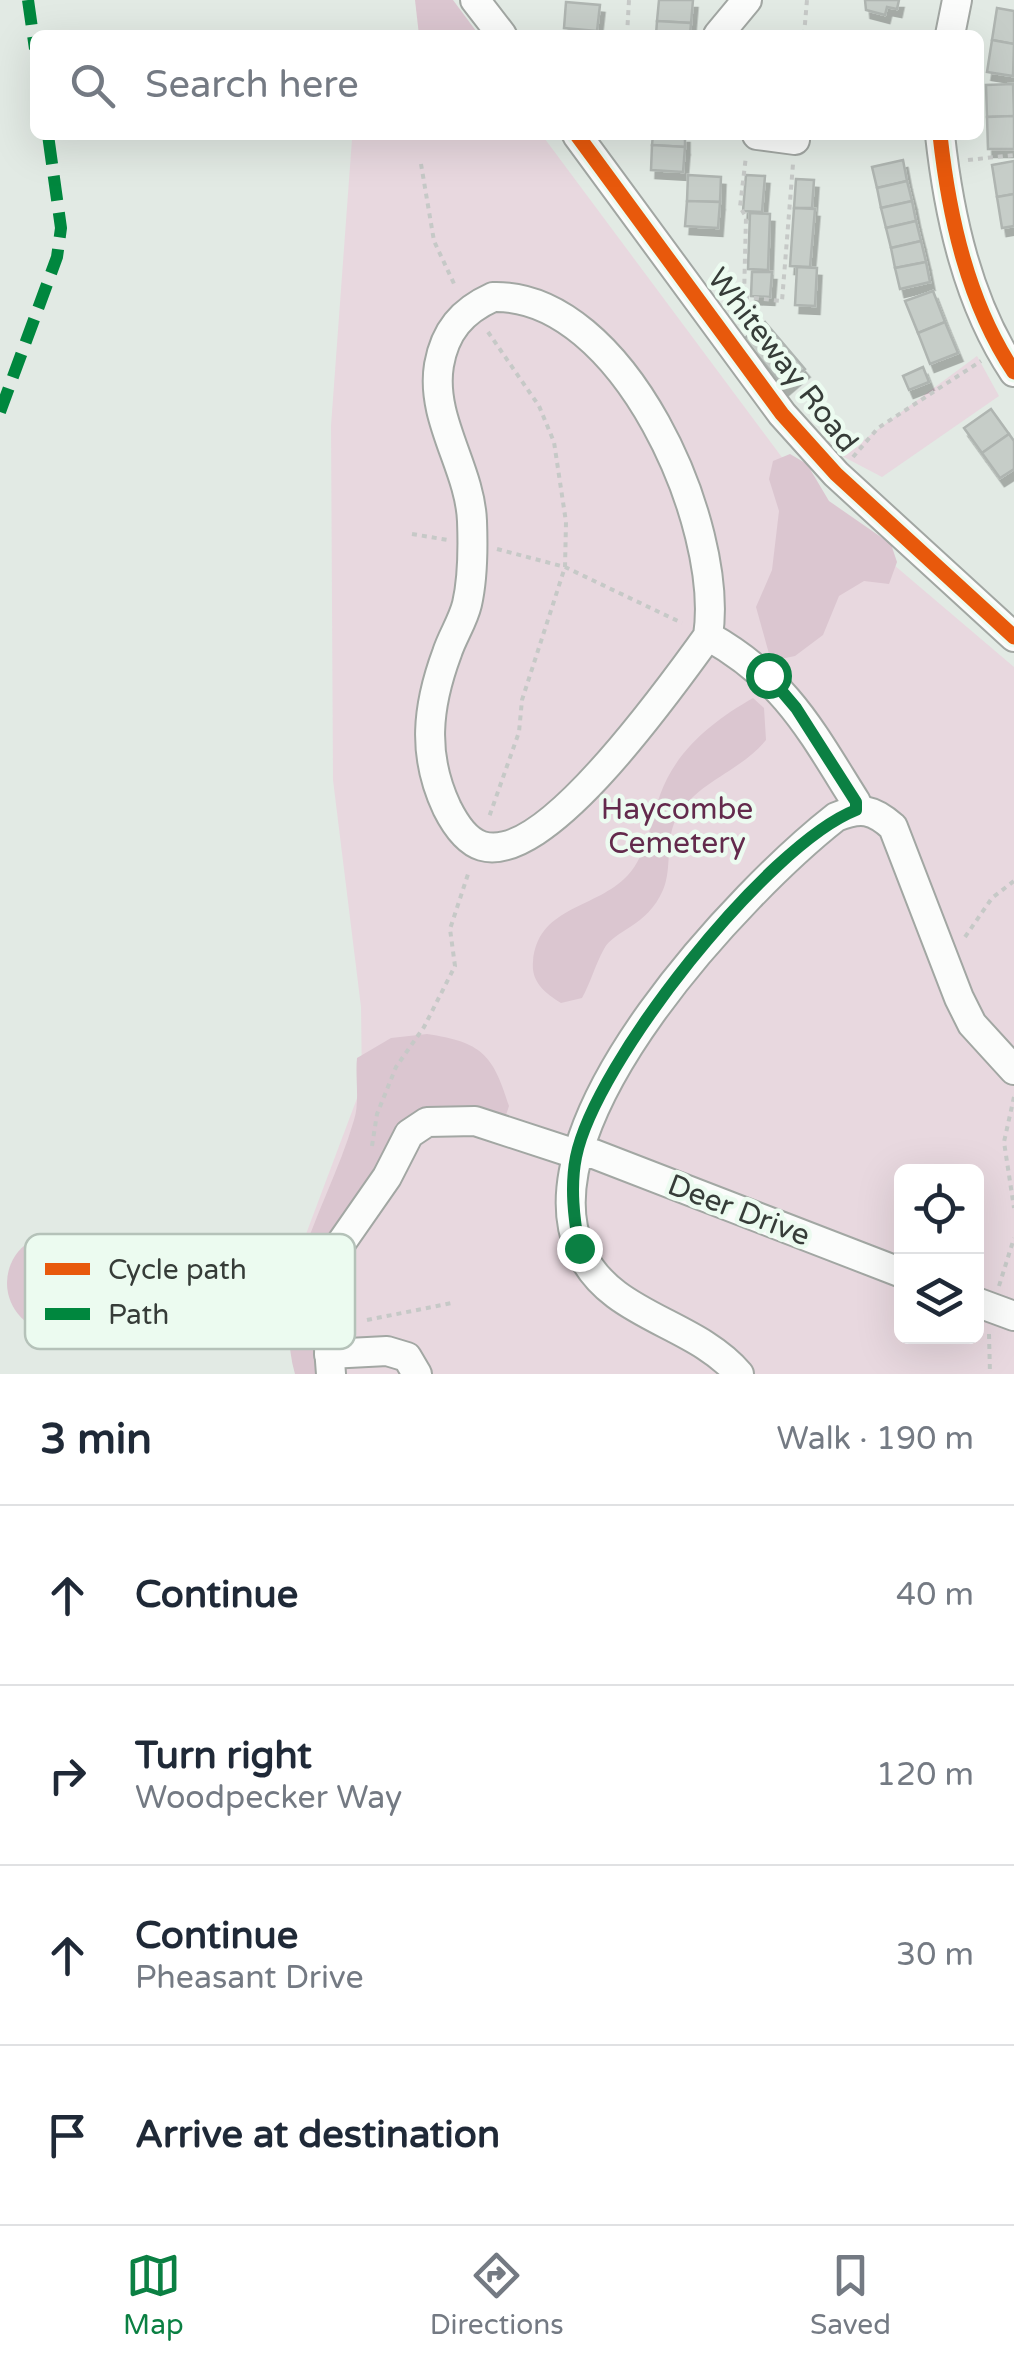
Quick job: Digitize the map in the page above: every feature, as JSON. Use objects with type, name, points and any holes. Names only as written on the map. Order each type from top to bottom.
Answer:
[{"type":"street","points":[[475,0],[498,30]]},
{"type":"street","points":[[722,30],[747,0]]},
{"type":"street","points":[[951,30],[957,0]]},
{"type":"street","name":"Whiteway Road","points":[[581,140],[782,414],[836,474],[1014,637]]},
{"type":"street","points":[[752,143],[795,140]]},
{"type":"street","points":[[942,149],[953,220],[975,295],[1006,361]]},
{"type":"street","points":[[520,296],[551,310],[588,338],[633,386],[677,469],[698,520],[710,572],[708,636],[566,812],[502,848],[479,845],[456,826],[428,755],[434,696],[467,605],[472,544],[472,516],[446,431],[438,366],[457,320],[469,308],[492,297],[520,296]]},
{"type":"street","points":[[708,636],[768,675],[796,708],[856,802],[856,810]]},
{"type":"street","points":[[739,1374],[723,1356],[691,1333],[623,1302],[596,1275],[579,1248],[574,1218],[576,1154],[601,1096],[634,1039],[721,923],[836,817],[856,810],[876,811],[893,827],[946,970],[972,1024],[1014,1070]]},
{"type":"street","name":"Deer Drive","points":[[346,1234],[387,1177],[409,1134],[428,1122],[475,1120],[576,1154],[594,1154],[894,1270]]},
{"type":"street","points":[[984,1305],[1014,1316]]},
{"type":"street","points":[[330,1364],[387,1351],[407,1357],[417,1374]]},
{"type":"path","points":[[627,30],[630,0]]},
{"type":"path","points":[[804,30],[807,0]]},
{"type":"path","points":[[744,297],[782,301],[795,140]]},
{"type":"path","points":[[723,332],[740,313],[744,297],[746,217],[740,207],[752,143]]},
{"type":"path","points":[[942,149],[1014,155]]},
{"type":"path","points":[[374,1157],[376,1114],[396,1066],[424,1027],[455,966],[450,929],[519,732],[522,700],[565,566],[563,478],[554,442],[540,406],[445,271],[434,241],[421,164]]},
{"type":"path","points":[[836,474],[878,428],[1006,361]]},
{"type":"path","points":[[412,534],[565,566],[708,636]]},
{"type":"path","points":[[946,970],[982,912],[1014,881]]},
{"type":"path","points":[[1014,1096],[1004,1142],[1014,1208]]},
{"type":"path","points":[[367,1320],[452,1304]]},
{"type":"green space","name":"Haycombe Cemetery","points":[[352,140],[546,140],[807,491],[1014,667],[1014,1374],[299,1374],[298,1349],[355,1349],[355,1234],[306,1234],[362,1085],[361,1007],[333,780],[331,426]]},
{"type":"green space","points":[[977,356],[999,396],[882,477],[842,456]]},
{"type":"shaded area","points":[[415,0],[453,0],[475,30],[418,30]]},
{"type":"shaded area","points":[[790,454],[807,464],[829,501],[891,544],[897,562],[889,584],[864,581],[839,596],[823,635],[795,656],[771,661],[756,607],[772,570],[779,511],[769,479],[773,461]]},
{"type":"shaded area","points":[[753,698],[764,708],[766,740],[687,803],[674,824],[666,881],[656,902],[640,920],[609,943],[582,998],[561,1003],[545,991],[534,975],[537,944],[544,930],[568,911],[624,879],[643,851],[660,795],[676,764],[697,738]]},
{"type":"shaded area","points":[[427,1034],[445,1037],[482,1054],[503,1088],[509,1106],[505,1118],[421,1118],[334,1234],[310,1234],[354,1120],[357,1058],[391,1038]]},
{"type":"shaded area","points":[[25,1246],[25,1320],[11,1302],[7,1283],[11,1264]]},
{"type":"shaded area","points":[[290,1349],[314,1349],[316,1374],[295,1374]]},
{"type":"building","points":[[659,0],[693,0],[691,23],[657,21]]},
{"type":"building","points":[[865,0],[899,0],[897,9],[887,7],[885,15],[866,10]]},
{"type":"building","points":[[566,2],[600,5],[597,30],[564,28]]},
{"type":"building","points":[[997,8],[1014,11],[1014,44],[992,40]]},
{"type":"building","points":[[657,21],[691,23],[690,30],[656,30]]},
{"type":"building","points":[[992,40],[1014,44],[1013,76],[987,72]]},
{"type":"building","points":[[1013,84],[1014,116],[987,117],[986,85]]},
{"type":"building","points":[[1014,116],[1014,149],[988,149],[987,117]]},
{"type":"building","points":[[652,140],[685,140],[685,147],[652,145]]},
{"type":"building","points":[[652,145],[685,147],[683,172],[651,170]]},
{"type":"building","points":[[903,160],[907,181],[877,188],[872,167]]},
{"type":"building","points":[[1014,161],[1014,194],[997,197],[992,165]]},
{"type":"building","points":[[688,175],[721,177],[720,202],[687,201]]},
{"type":"building","points":[[746,175],[765,176],[762,212],[743,211]]},
{"type":"building","points":[[796,179],[814,180],[812,208],[794,208]]},
{"type":"building","points":[[907,181],[912,201],[881,208],[877,188]]},
{"type":"building","points":[[1014,194],[1014,226],[1002,228],[997,197]]},
{"type":"building","points":[[687,201],[720,202],[718,228],[685,226]]},
{"type":"building","points":[[912,201],[916,221],[886,228],[881,208]]},
{"type":"building","points":[[794,208],[815,209],[810,267],[790,266]]},
{"type":"building","points":[[750,213],[770,214],[768,270],[748,269]]},
{"type":"building","points":[[916,221],[921,241],[891,248],[886,228]]},
{"type":"building","points":[[921,241],[926,262],[895,268],[891,248]]},
{"type":"building","points":[[926,262],[930,282],[900,289],[895,268]]},
{"type":"building","points":[[797,267],[817,268],[815,306],[795,305]]},
{"type":"building","points":[[752,272],[772,272],[770,297],[751,296]]},
{"type":"building","points":[[933,291],[945,322],[918,333],[905,301]]},
{"type":"building","points":[[765,322],[805,369],[784,387],[744,339]]},
{"type":"building","points":[[945,322],[958,353],[930,364],[918,333]]},
{"type":"building","points":[[923,367],[929,382],[909,390],[903,376]]},
{"type":"building","points":[[991,409],[1009,434],[982,453],[964,428]]},
{"type":"building","points":[[1009,434],[1014,441],[1014,469],[1000,478],[982,453]]},
{"type":"marked path","points":[[28,0],[32,30]]},
{"type":"marked path","points":[[0,412],[57,257],[61,228],[49,140]]},
{"type":"cycle path","points":[[581,140],[782,414],[836,474],[1014,637]]},
{"type":"cycle path","points":[[941,140],[963,258],[984,317],[1014,372]]},
{"type":"route","points":[[579,1248],[573,1188],[576,1154],[601,1096],[634,1039],[721,923],[751,892],[836,817],[856,810],[856,802],[796,708],[768,675]]}]
